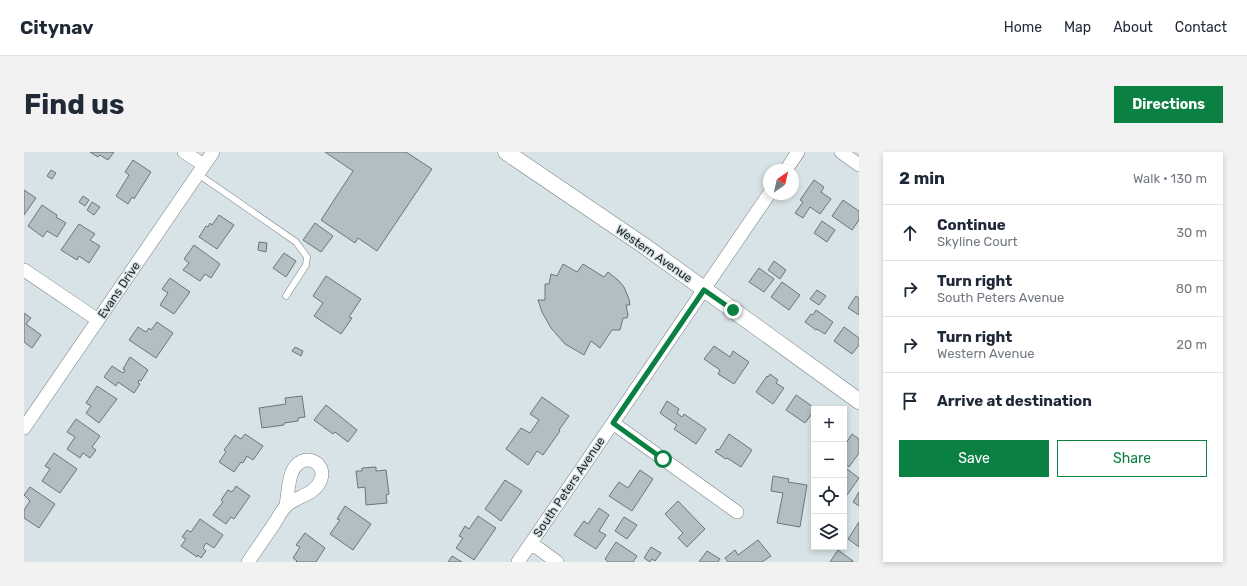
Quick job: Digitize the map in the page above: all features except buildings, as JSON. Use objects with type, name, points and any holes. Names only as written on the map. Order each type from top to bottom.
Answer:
[{"type":"street","points":[[184,152],[201,170]]},
{"type":"street","name":"Evans Drive","points":[[24,428],[213,152]]},
{"type":"street","name":"Western Avenue","points":[[506,152],[643,246],[859,401]]},
{"type":"street","points":[[790,164],[798,152]]},
{"type":"street","points":[[840,152],[859,165]]},
{"type":"street","name":"South Peters Avenue","points":[[518,562],[765,200]]},
{"type":"street","points":[[24,270],[98,320]]},
{"type":"street","points":[[613,423],[737,512]]},
{"type":"street","points":[[248,562],[286,505]]},
{"type":"street","points":[[531,543],[557,562]]},
{"type":"lane","points":[[201,170],[296,242],[308,257],[306,265],[286,296]]},
{"type":"route","points":[[663,459],[613,423],[704,290],[733,310]]}]
